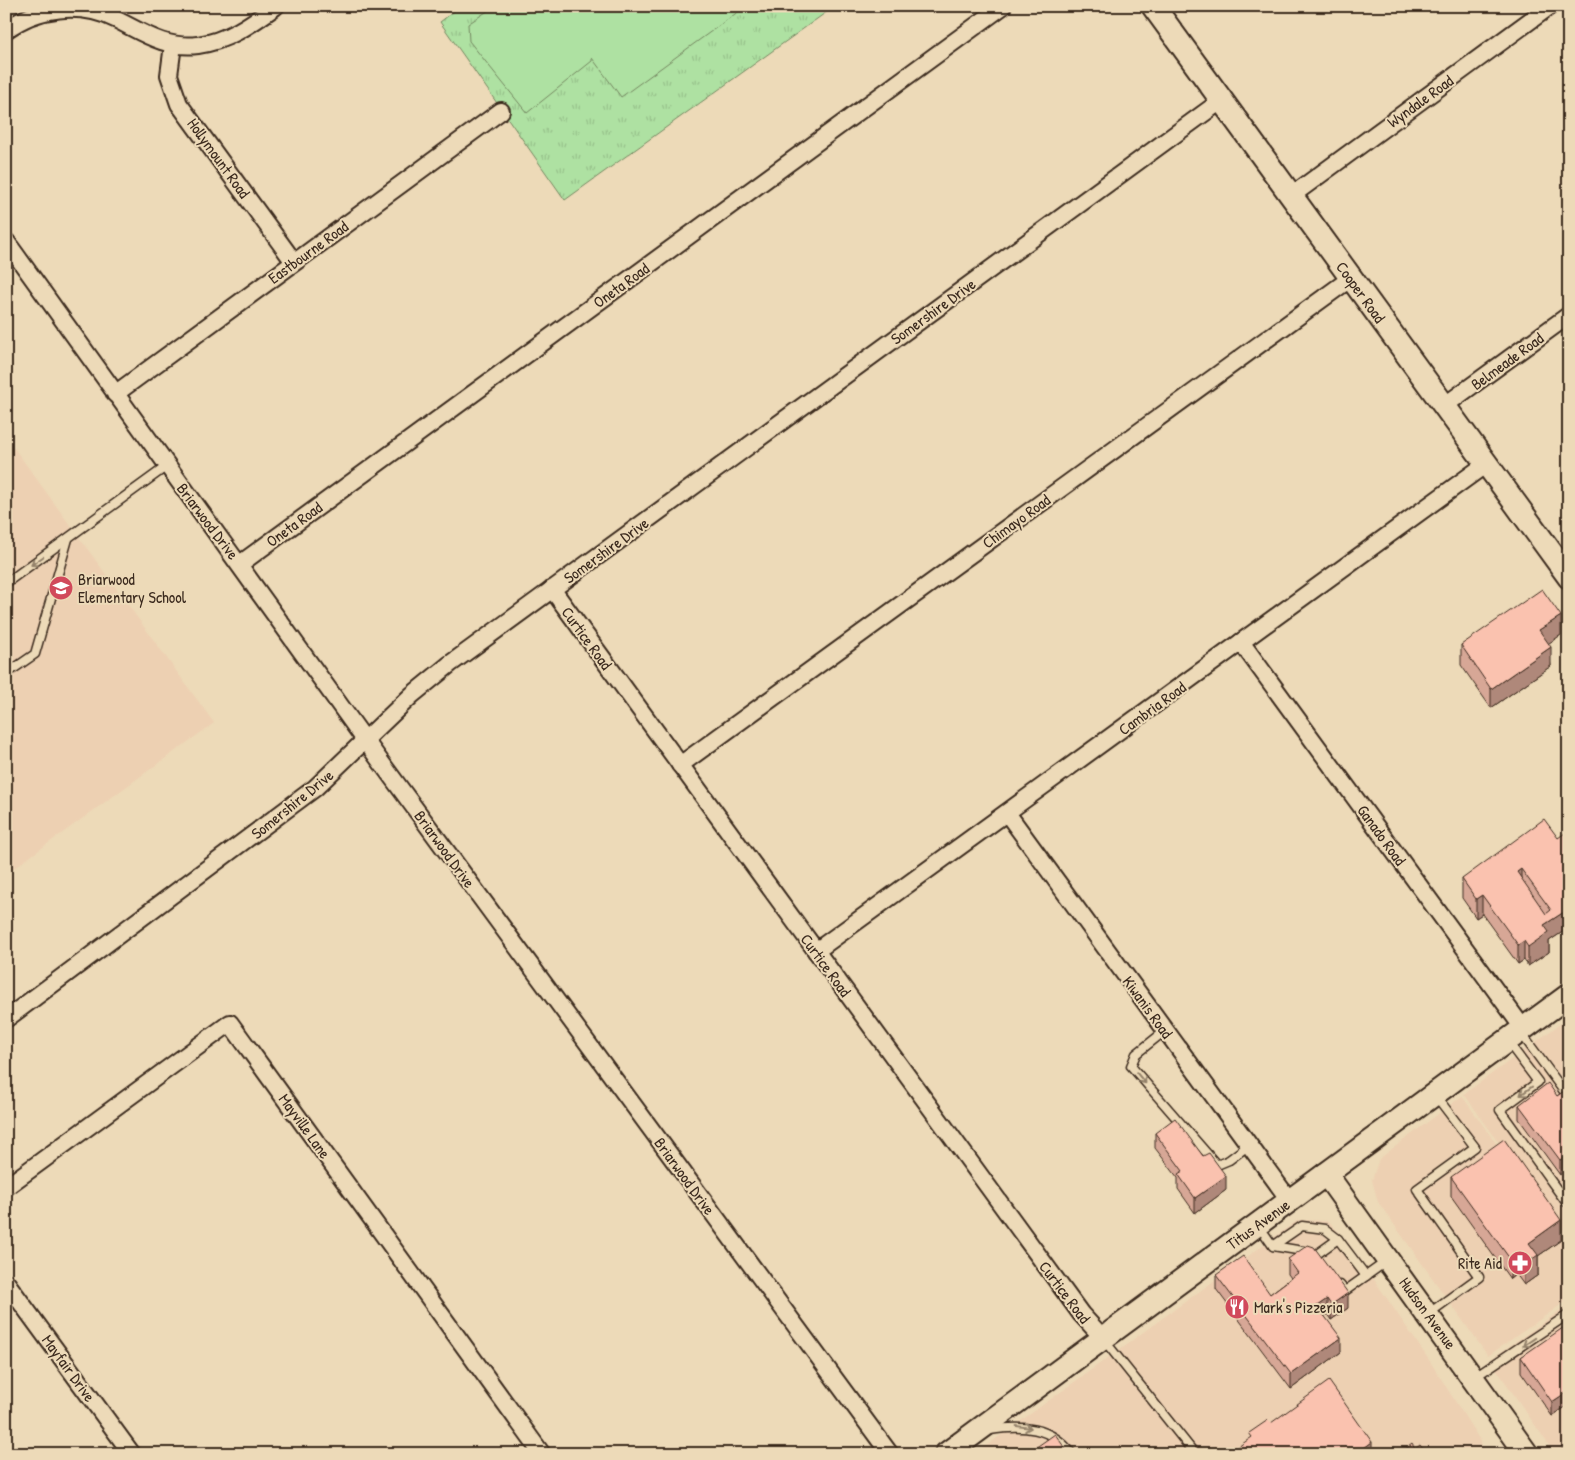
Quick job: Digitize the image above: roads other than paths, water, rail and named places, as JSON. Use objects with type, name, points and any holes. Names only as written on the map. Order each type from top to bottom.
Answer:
[{"type":"main road","name":"Cooper Road","points":[[1153,6],[1569,577]]},
{"type":"main road","name":"Titus Avenue","points":[[946,1454],[1568,996]]},
{"type":"main road","name":"Hudson Avenue","points":[[1326,1174],[1527,1454]]},
{"type":"street","points":[[6,30],[37,13],[72,8],[100,13],[150,38],[173,45],[197,45],[222,40],[249,26],[276,6]]},
{"type":"street","name":"Oneta Road","points":[[240,564],[1003,6]]},
{"type":"street","name":"Wyndale Road","points":[[1291,196],[1550,6]]},
{"type":"street","name":"Hollymount Road","points":[[173,45],[169,75],[179,104],[294,262]]},
{"type":"street","name":"Somershire Drive","points":[[6,1019],[296,803],[321,782],[412,695],[450,664],[1222,100]]},
{"type":"street","name":"Eastbourne Road","points":[[116,394],[501,111]]},
{"type":"street","name":"Briarwood Drive","points":[[6,241],[365,739],[890,1454]]},
{"type":"street","name":"Chimayo Road","points":[[680,765],[1351,278]]},
{"type":"street","name":"Belmeade Road","points":[[1444,406],[1569,315]]},
{"type":"street","name":"Cambria Road","points":[[816,951],[1486,464]]},
{"type":"street","name":"Curtice Road","points":[[552,590],[1081,1314],[1103,1338]]},
{"type":"street","name":"Ganado Road","points":[[1241,642],[1516,1033]]},
{"type":"street","name":"Kiwanis Road","points":[[1007,813],[1290,1201]]},
{"type":"street","name":"Mayville Lane","points":[[6,1187],[230,1023],[542,1454]]},
{"type":"street","name":"Mayfair Drive","points":[[6,1282],[132,1454]]},
{"type":"lane","points":[[6,583],[68,540],[167,466]]},
{"type":"lane","points":[[6,674],[35,654],[68,540]]},
{"type":"lane","points":[[1166,1030],[1136,1054],[1131,1066],[1217,1166],[1249,1145]]},
{"type":"lane","points":[[1516,1033],[1569,1098]]},
{"type":"lane","points":[[1516,1033],[1538,1082],[1500,1110],[1566,1202],[1569,1201]]},
{"type":"lane","points":[[1428,1314],[1479,1277],[1418,1189],[1475,1147],[1434,1094]]},
{"type":"lane","points":[[1258,1224],[1273,1246],[1317,1254],[1323,1261]]},
{"type":"lane","points":[[1273,1246],[1302,1226],[1325,1229],[1338,1240],[1366,1276]]},
{"type":"lane","points":[[1317,1254],[1338,1240]]},
{"type":"lane","points":[[1334,1276],[1344,1292],[1389,1260]]},
{"type":"lane","points":[[1474,1378],[1569,1314]]},
{"type":"lane","points":[[1103,1338],[1195,1454]]},
{"type":"lane","points":[[976,1432],[1018,1426],[1029,1427],[1047,1434],[1070,1451]]},
{"type":"lane","points":[[1564,1454],[1569,1450]]},
{"type":"place","name":"Briarwood Elementary School","points":[[61,588]]},
{"type":"place","name":"Rite Aid","points":[[1520,1263]]},
{"type":"place","name":"Mark's Pizzeria","points":[[1237,1307]]}]
